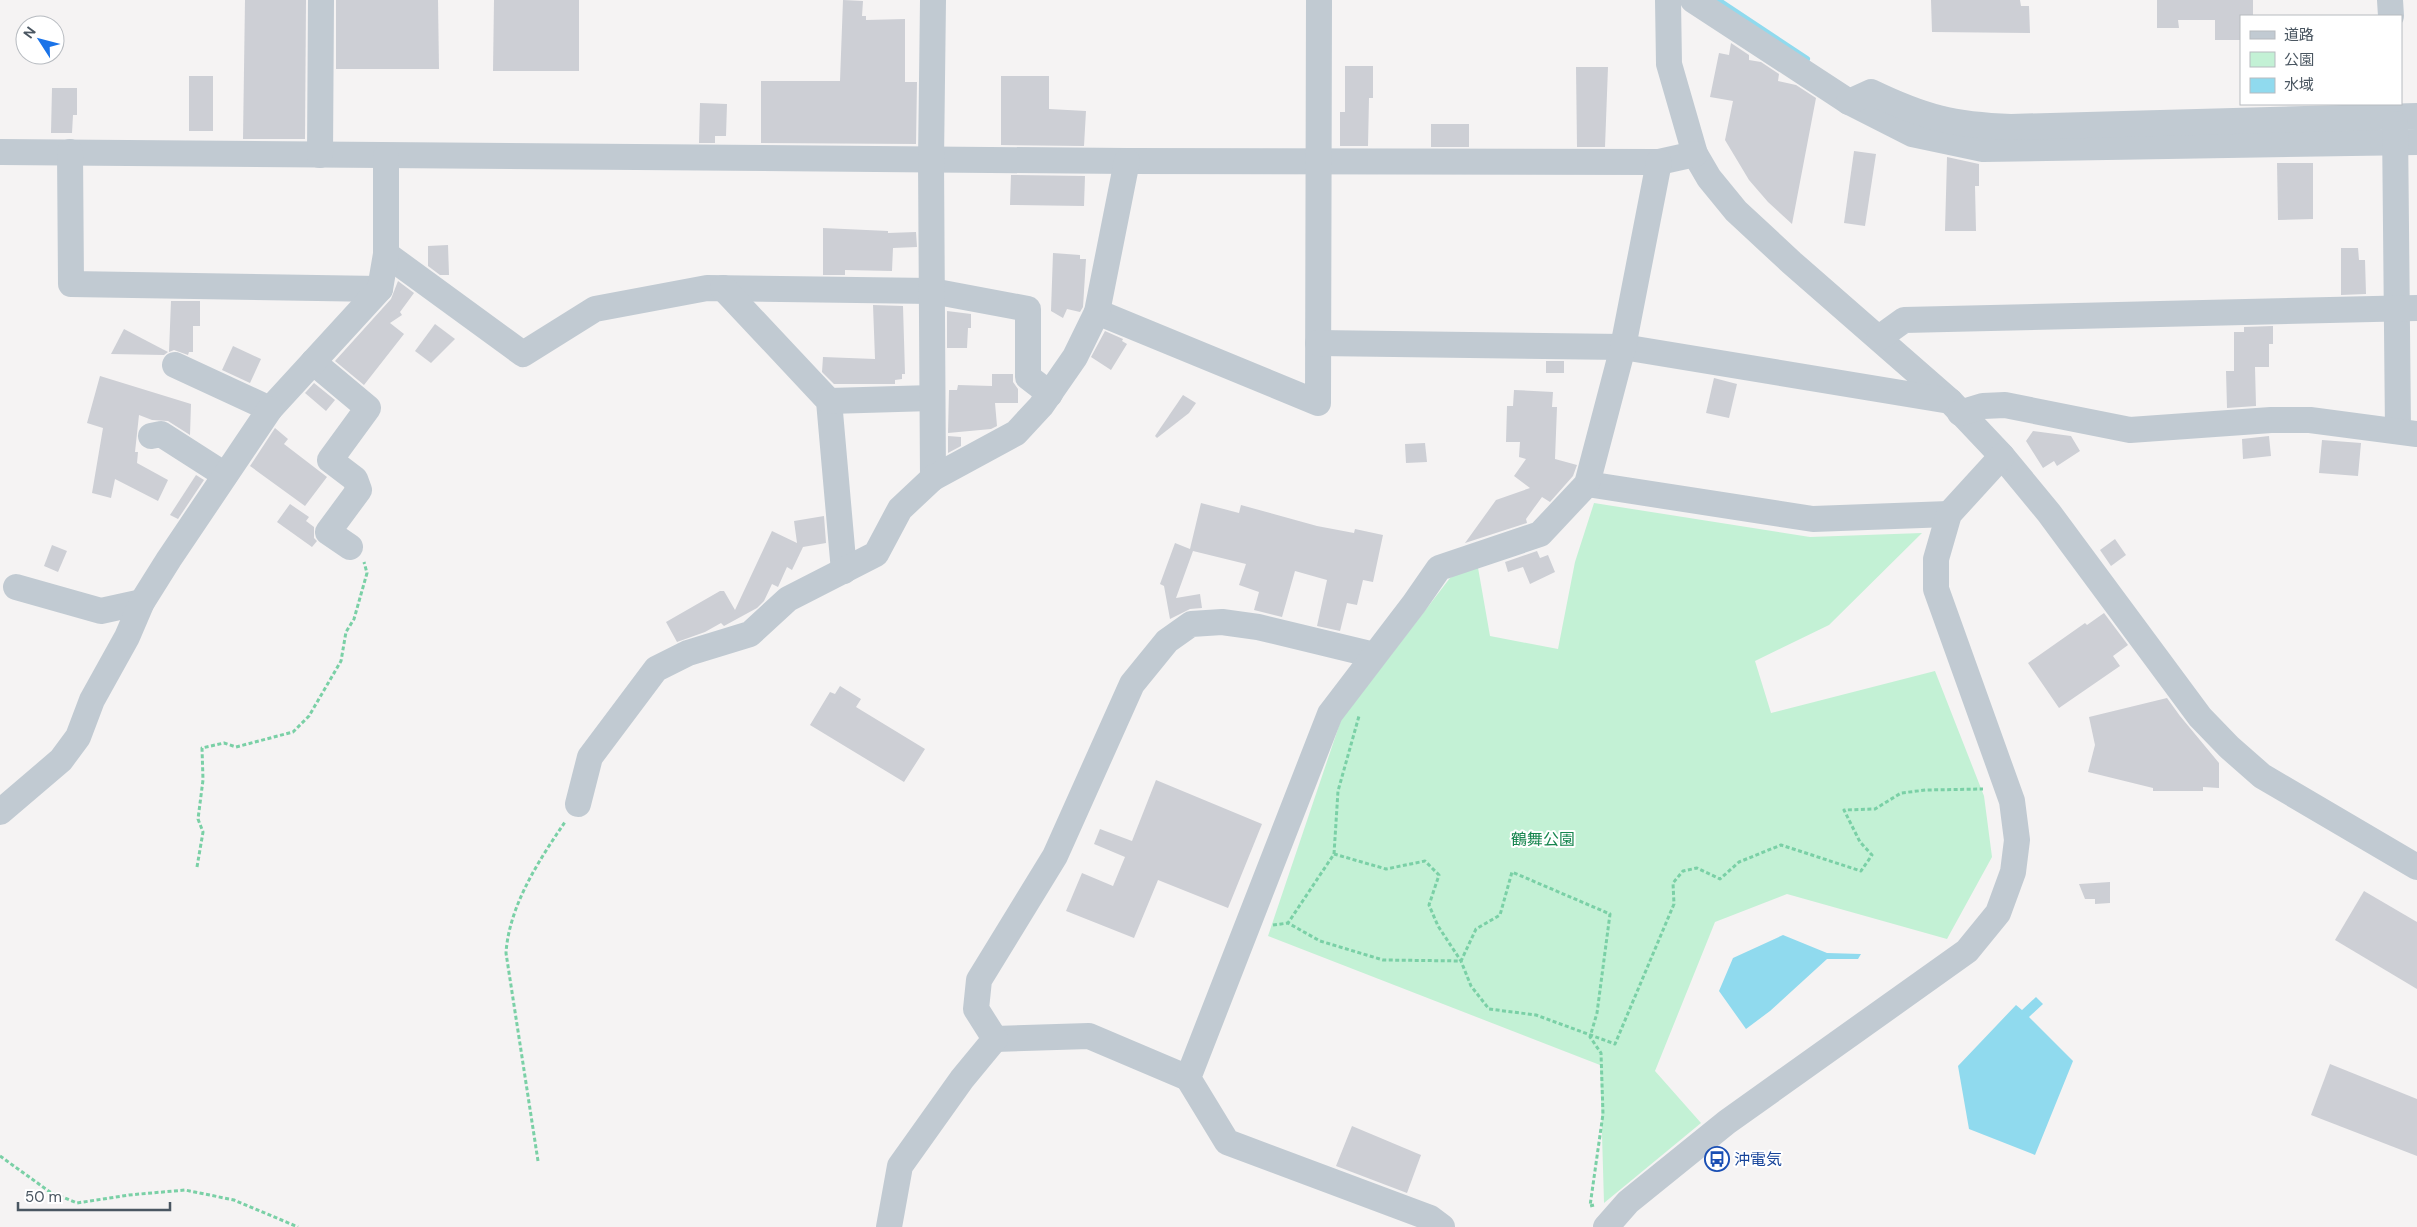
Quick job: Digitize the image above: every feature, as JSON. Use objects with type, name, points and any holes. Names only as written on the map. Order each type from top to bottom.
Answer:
[{"type":"street","points":[[320,155],[322,0]]},
{"type":"street","points":[[933,0],[931,160],[933,478]]},
{"type":"street","points":[[1097,312],[1318,403],[1319,0]]},
{"type":"street","points":[[1668,0],[1668,64],[1695,154],[1709,178],[1736,211],[1955,407],[2002,456],[2049,513],[2200,717],[2229,747],[2262,776],[2417,867]]},
{"type":"street","points":[[1693,0],[1850,102],[1912,134],[1983,149],[2406,142]]},
{"type":"street","points":[[2390,0],[2391,15]]},
{"type":"street","points":[[1318,343],[1623,347],[1955,407],[2005,405],[2130,430],[2271,420],[2310,420],[2407,432],[2406,142],[2402,112],[2011,127],[1952,122],[1912,112],[1871,92],[1850,102]]},
{"type":"street","points":[[0,152],[931,160],[1659,162],[1695,154]]},
{"type":"street","points":[[70,152],[71,284],[380,289]]},
{"type":"street","points":[[0,812],[61,760],[78,737],[92,700],[127,637],[142,602],[225,475],[270,410],[380,289],[386,254],[386,156]]},
{"type":"street","points":[[578,804],[590,757],[656,669],[688,653],[750,634],[788,599],[876,554],[900,509],[933,478],[1016,433],[1050,394],[1075,357],[1097,312],[1128,161]]},
{"type":"street","points":[[1188,1078],[1330,714],[1414,604],[1439,568],[1540,534],[1587,484],[1623,347],[1659,162]]},
{"type":"street","points":[[386,254],[524,354],[595,309],[707,288],[932,291],[1028,309],[1028,377],[1050,394]]},
{"type":"street","points":[[723,288],[829,401],[844,571]]},
{"type":"street","points":[[1879,338],[1904,320],[2407,308]]},
{"type":"street","points":[[313,362],[368,408],[330,460],[356,479],[359,490],[328,532],[350,547]]},
{"type":"street","points":[[175,365],[270,410]]},
{"type":"street","points":[[829,401],[932,398]]},
{"type":"street","points":[[151,436],[161,434],[225,475]]},
{"type":"street","points":[[1606,1227],[1628,1202],[1727,1122],[1967,951],[1998,913],[2013,872],[2018,840],[2012,801],[1936,589],[1936,559],[1949,514],[2002,456]]},
{"type":"street","points":[[1587,484],[1813,520],[1949,514]]},
{"type":"street","points":[[16,587],[101,610],[142,602]]},
{"type":"street","points":[[994,1039],[976,1009],[979,980],[1055,856],[1132,684],[1167,641],[1192,624],[1222,622],[1258,626],[1374,655]]},
{"type":"street","points":[[889,1227],[900,1166],[962,1079],[994,1039],[1089,1036],[1188,1078],[1227,1142],[1430,1218],[1442,1227]]},
{"type":"path","points":[[197,867],[203,832],[198,819],[203,780],[202,748],[224,742],[236,747],[293,732],[309,716],[341,661],[346,632],[354,619],[368,573],[363,558],[350,547]]},
{"type":"path","points":[[1360,711],[1338,791],[1334,854],[1288,923],[1320,941],[1383,960],[1461,961]]},
{"type":"path","points":[[1334,854],[1386,869],[1425,862],[1439,875],[1429,905],[1438,926],[1461,961],[1471,986],[1489,1009],[1536,1015],[1590,1037],[1615,1044],[1674,904],[1673,883],[1684,871],[1697,868],[1720,879],[1738,862],[1781,845],[1861,871],[1872,855],[1860,842],[1844,810],[1875,809],[1901,793],[1926,790],[2006,787]]},
{"type":"path","points":[[538,1161],[506,953],[507,935],[540,859],[578,804]]},
{"type":"path","points":[[1461,961],[1476,929],[1500,915],[1512,872],[1610,914],[1597,1013],[1590,1037]]},
{"type":"path","points":[[1590,1037],[1601,1053],[1603,1114],[1590,1206],[1628,1202]]},
{"type":"path","points":[[0,1156],[50,1192],[77,1203],[129,1195],[185,1190],[234,1200],[298,1227]]},
{"type":"green space","name":"鶴舞公園","points":[[1594,503],[1810,537],[1922,533],[1829,625],[1755,661],[1771,713],[1935,671],[1984,796],[1992,857],[1947,939],[1787,894],[1715,922],[1655,1071],[1701,1123],[1604,1203],[1600,1065],[1268,936],[1341,720],[1450,578],[1477,562],[1490,636],[1558,649],[1575,562]]},
{"type":"water","points":[[1783,935],[1827,953],[1861,954],[1858,959],[1827,959],[1770,1011],[1746,1029],[1719,991],[1733,958]]},
{"type":"water","points":[[2036,997],[2043,1004],[2029,1017],[2073,1061],[2035,1155],[1969,1129],[1958,1066],[2016,1005],[2022,1010]]},
{"type":"building","points":[[245,0],[306,0],[305,139],[243,139]]},
{"type":"building","points":[[336,0],[438,0],[439,69],[336,69]]},
{"type":"building","points":[[494,0],[579,0],[579,71],[493,71]]},
{"type":"building","points":[[843,0],[863,1],[862,16],[866,16],[866,20],[905,19],[905,82],[917,82],[916,144],[761,143],[761,81],[840,81]]},
{"type":"building","points":[[1931,0],[2020,0],[2021,6],[2029,6],[2030,33],[1932,32]]},
{"type":"building","points":[[2157,0],[2253,0],[2253,15],[2240,15],[2240,40],[2215,40],[2215,20],[2178,20],[2179,28],[2157,28]]},
{"type":"building","points":[[1731,43],[1749,55],[1749,60],[1761,62],[1779,74],[1778,81],[1796,85],[1816,98],[1792,224],[1768,202],[1749,180],[1725,140],[1733,101],[1710,97],[1719,53],[1729,55]]},
{"type":"building","points":[[1345,66],[1373,66],[1373,98],[1369,98],[1368,146],[1340,146],[1340,112],[1345,112]]},
{"type":"building","points":[[1576,67],[1608,67],[1605,147],[1577,147]]},
{"type":"building","points":[[189,76],[213,76],[213,131],[189,131]]},
{"type":"building","points":[[1001,76],[1049,76],[1049,109],[1086,111],[1084,146],[1001,145]]},
{"type":"building","points":[[52,88],[77,88],[77,115],[73,115],[72,133],[51,133]]},
{"type":"building","points":[[700,103],[727,104],[726,136],[715,136],[715,143],[699,143]]},
{"type":"building","points":[[1431,124],[1469,124],[1469,147],[1431,147]]},
{"type":"building","points":[[1854,151],[1876,154],[1865,226],[1844,223]]},
{"type":"building","points":[[1947,157],[1979,164],[1979,186],[1975,186],[1976,231],[1945,231]]},
{"type":"building","points":[[2277,163],[2313,163],[2313,219],[2278,220]]},
{"type":"building","points":[[1011,175],[1085,176],[1084,206],[1010,205]]},
{"type":"building","points":[[823,228],[888,231],[888,233],[916,232],[917,247],[893,248],[892,271],[845,270],[845,275],[823,275]]},
{"type":"building","points":[[448,245],[449,275],[440,275],[428,266],[428,246]]},
{"type":"building","points":[[2341,248],[2358,248],[2359,260],[2365,260],[2366,294],[2341,295]]},
{"type":"building","points":[[1053,253],[1080,255],[1080,259],[1086,259],[1083,307],[1080,312],[1067,309],[1063,318],[1051,311]]},
{"type":"building","points":[[398,281],[414,293],[400,312],[402,315],[390,323],[404,334],[364,385],[335,361],[391,299]]},
{"type":"building","points":[[171,301],[200,301],[200,326],[193,326],[193,352],[189,352],[188,355],[174,350],[169,352]]},
{"type":"building","points":[[873,305],[903,306],[905,374],[902,374],[902,379],[895,380],[895,384],[834,384],[822,372],[823,357],[875,359]]},
{"type":"building","points":[[947,311],[971,314],[971,328],[968,328],[967,348],[947,348]]},
{"type":"building","points":[[435,324],[455,339],[431,363],[415,351]]},
{"type":"building","points":[[2273,326],[2273,344],[2269,344],[2269,367],[2255,367],[2256,406],[2227,408],[2226,371],[2234,371],[2234,332],[2244,332],[2244,327]]},
{"type":"building","points":[[124,329],[168,352],[164,355],[111,354]]},
{"type":"building","points":[[1105,331],[1123,339],[1122,341],[1127,344],[1111,370],[1091,357]]},
{"type":"building","points":[[233,346],[261,359],[250,383],[222,370]]},
{"type":"building","points":[[1546,361],[1564,361],[1564,373],[1546,373]]},
{"type":"building","points":[[992,374],[1013,374],[1013,382],[1018,389],[1018,403],[995,403],[997,426],[991,429],[948,433],[949,390],[957,390],[958,385],[992,386]]},
{"type":"building","points":[[100,376],[191,404],[190,435],[168,421],[152,420],[139,415],[135,452],[138,452],[137,463],[168,480],[158,501],[115,479],[111,498],[92,493],[103,428],[87,423]]},
{"type":"building","points":[[1714,378],[1737,384],[1729,418],[1706,413]]},
{"type":"building","points":[[314,383],[335,400],[326,411],[305,393]]},
{"type":"building","points":[[1514,390],[1553,392],[1552,407],[1557,407],[1555,459],[1577,465],[1573,476],[1550,502],[1542,497],[1526,519],[1527,523],[1465,543],[1496,500],[1530,488],[1514,476],[1526,459],[1519,457],[1520,442],[1506,442],[1507,406],[1513,406]]},
{"type":"building","points":[[1183,395],[1196,403],[1189,413],[1157,438],[1155,436]]},
{"type":"building","points":[[275,428],[288,439],[284,444],[327,477],[305,506],[250,466]]},
{"type":"building","points":[[2033,431],[2071,436],[2080,451],[2057,466],[2054,461],[2043,468],[2026,441]]},
{"type":"building","points":[[948,436],[961,437],[961,446],[948,453]]},
{"type":"building","points":[[2269,436],[2271,456],[2243,459],[2242,439]]},
{"type":"building","points":[[2322,440],[2361,443],[2358,476],[2319,473]]},
{"type":"building","points":[[1425,443],[1427,462],[1406,463],[1405,444]]},
{"type":"building","points":[[196,475],[204,480],[178,519],[170,515]]},
{"type":"building","points":[[1201,503],[1239,513],[1241,505],[1317,526],[1354,533],[1355,529],[1383,535],[1373,582],[1363,580],[1357,605],[1347,603],[1340,631],[1317,626],[1327,580],[1295,571],[1282,617],[1254,610],[1259,592],[1239,585],[1246,564],[1193,551],[1176,598],[1200,594],[1202,608],[1190,609],[1170,619],[1164,586],[1160,584],[1175,543],[1190,549]]},
{"type":"building","points":[[290,504],[309,517],[306,521],[314,527],[314,538],[317,541],[312,547],[277,522]]},
{"type":"building","points":[[824,516],[826,543],[803,547],[792,570],[787,567],[778,587],[772,584],[764,601],[757,608],[724,626],[721,623],[705,632],[677,642],[666,622],[720,591],[724,591],[735,610],[772,531],[797,543],[794,521]]},
{"type":"building","points":[[2115,539],[2126,555],[2111,566],[2100,550]]},
{"type":"building","points":[[52,545],[67,551],[58,572],[44,566]]},
{"type":"building","points":[[1537,551],[1540,558],[1548,555],[1555,572],[1530,584],[1523,567],[1508,572],[1505,562]]},
{"type":"building","points":[[2104,613],[2128,645],[2113,656],[2120,666],[2059,708],[2028,663],[2085,623],[2087,625]]},
{"type":"building","points":[[840,686],[861,699],[856,707],[925,749],[904,782],[810,725],[830,692],[835,694]]},
{"type":"building","points":[[2167,698],[2219,763],[2219,788],[2203,787],[2203,791],[2153,791],[2153,788],[2088,772],[2095,745],[2089,717]]},
{"type":"building","points":[[1156,780],[1262,824],[1228,908],[1158,880],[1134,938],[1066,911],[1082,873],[1113,886],[1125,857],[1094,844],[1100,829],[1132,841]]},
{"type":"building","points":[[2110,882],[2110,903],[2095,904],[2095,899],[2085,899],[2079,884]]},
{"type":"building","points":[[2364,891],[2417,922],[2417,989],[2335,940]]},
{"type":"building","points":[[2330,1064],[2417,1099],[2417,1156],[2311,1115]]},
{"type":"building","points":[[1352,1126],[1421,1155],[1407,1193],[1336,1166]]},
{"type":"waterway","points":[[1718,0],[1807,59]]},
{"type":"place","name":"沖電気","points":[[1717,1159]]}]
